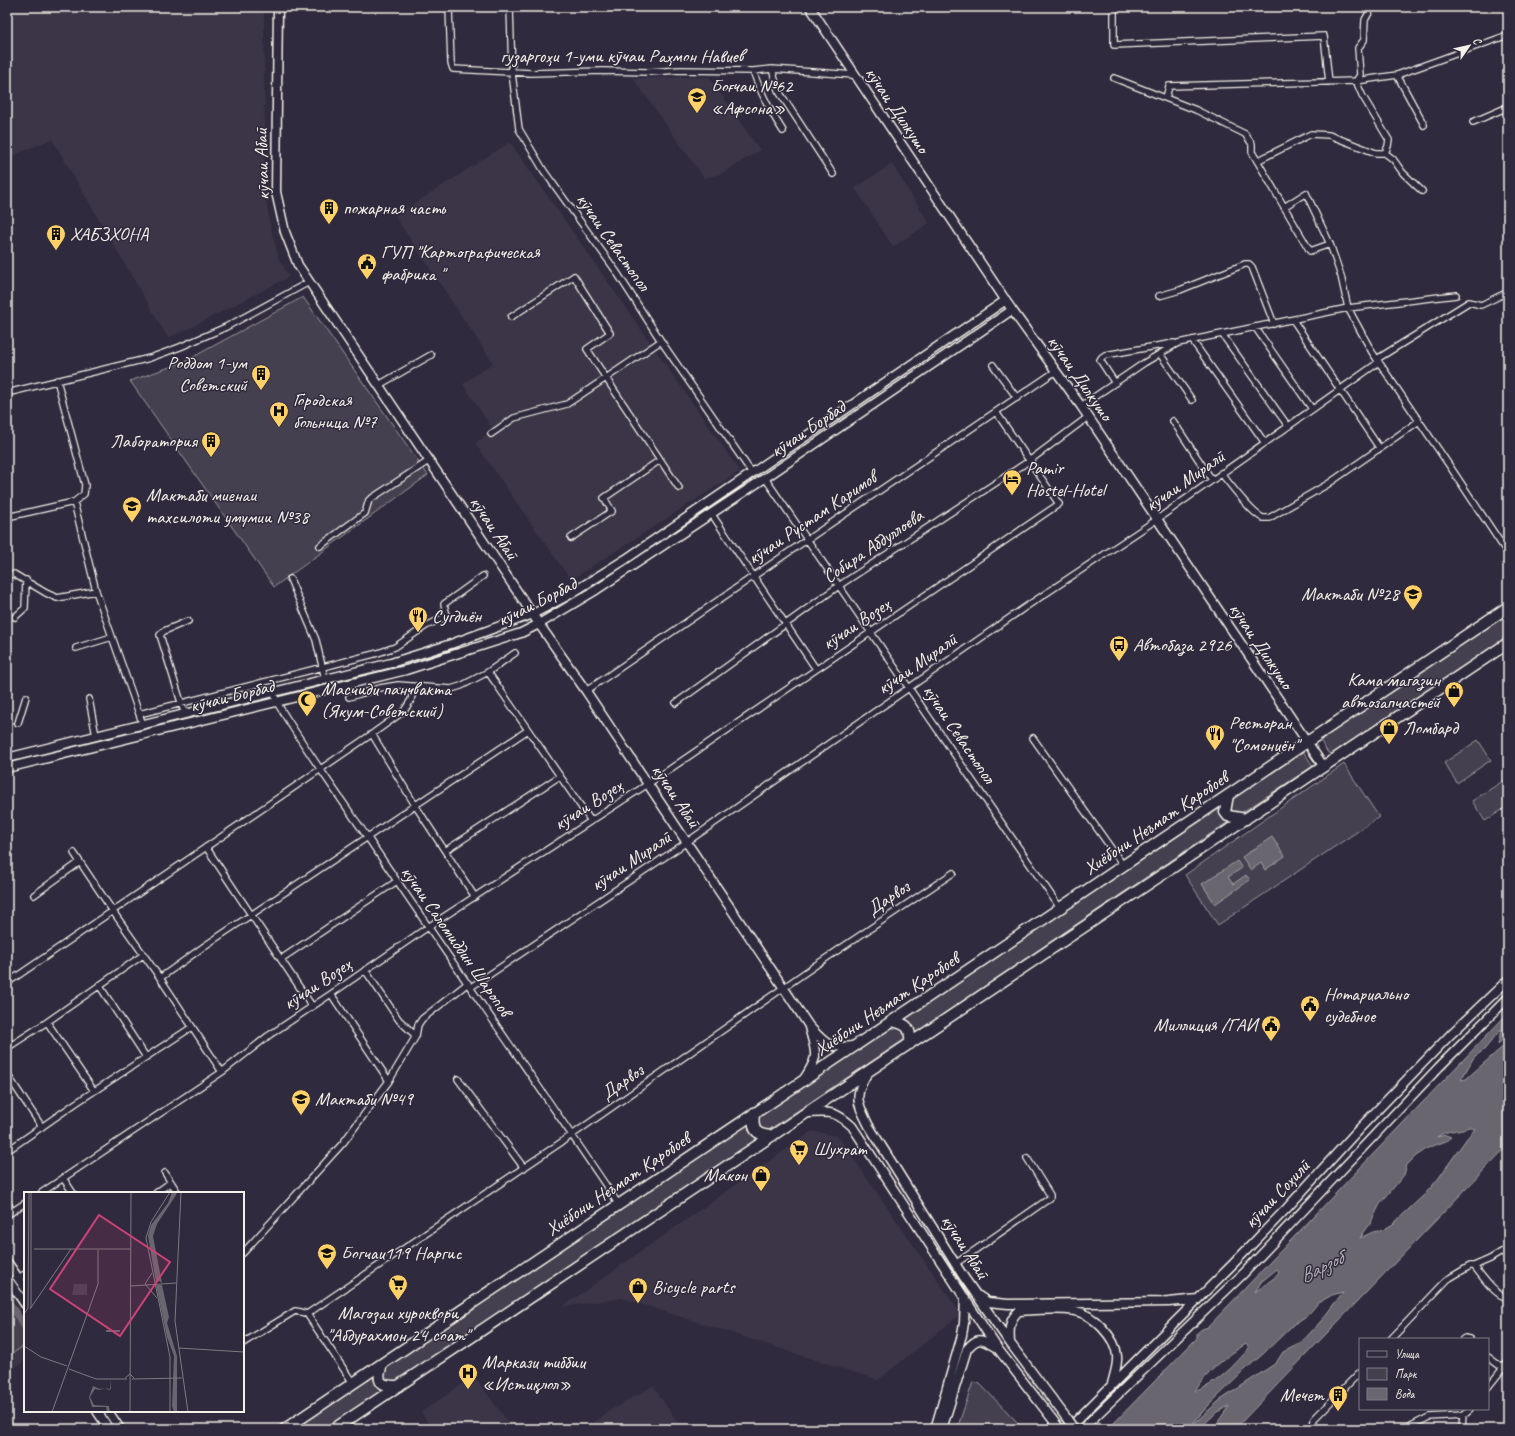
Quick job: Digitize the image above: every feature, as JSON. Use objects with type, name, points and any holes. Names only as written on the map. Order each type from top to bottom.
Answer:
[{"type":"highway","name":"Хиёбони Неъмат Қаробоев","points":[[285,1429],[1508,607]]},
{"type":"highway","points":[[334,1429],[1508,643]]},
{"type":"highway","points":[[1228,794],[1225,812],[1228,816],[1246,819]]},
{"type":"highway","points":[[892,1021],[902,1022],[906,1025],[909,1029],[910,1044]]},
{"type":"highway","points":[[754,1113],[753,1122],[757,1133],[762,1136],[772,1136]]},
{"type":"highway","points":[[382,1364],[379,1379],[382,1384],[387,1386],[399,1386]]},
{"type":"main road","name":"кӯчаи Абаӣ","points":[[278,7],[276,192],[285,232],[298,265],[539,624],[586,691],[809,1026],[823,1040],[831,1045],[839,1048],[854,1046]]},
{"type":"main road","name":"кӯчаи Дилкушо","points":[[810,7],[1012,310],[1081,406],[1156,520],[1324,767]]},
{"type":"main road","name":"кӯчаи Борбад","points":[[7,758],[185,715],[398,660],[493,630],[533,614],[567,596],[626,559],[1006,300]]},
{"type":"main road","name":"кӯчаи Борбад","points":[[7,768],[406,670],[521,633],[596,590],[765,478],[1012,310]]},
{"type":"main road","name":"кӯчаи Соҳилӣ","points":[[1068,1429],[1287,1208],[1359,1129],[1451,1034],[1508,980]]},
{"type":"main road","points":[[1082,1429],[1244,1273],[1439,1067],[1508,998]]},
{"type":"main road","name":"кӯчаи Абаӣ","points":[[802,1081],[813,1065],[816,1056],[809,1026]]},
{"type":"main road","name":"кӯчаи Абаӣ","points":[[868,1072],[861,1083],[858,1094],[859,1106],[870,1126],[955,1264],[1010,1343],[1074,1429]]},
{"type":"main road","name":"кӯчаи Абаӣ","points":[[806,1113],[829,1112],[841,1116],[852,1126],[998,1349],[1058,1426]]},
{"type":"main road","points":[[1359,1129],[1358,1136],[1362,1139],[1370,1140]]},
{"type":"main road","points":[[1336,1154],[1345,1160],[1347,1165]]},
{"type":"main road","points":[[7,1262],[22,1276]]},
{"type":"main road","points":[[7,1278],[24,1303]]},
{"type":"main road","points":[[976,1294],[988,1302],[1008,1304],[1169,1302],[1198,1299]]},
{"type":"main road","points":[[935,1429],[962,1336],[965,1298]]},
{"type":"main road","points":[[1010,1343],[1009,1330],[1011,1321],[1019,1311],[1077,1311],[1097,1322],[1106,1331],[1116,1348],[1117,1357],[1112,1384]]},
{"type":"main road","points":[[942,1429],[966,1349],[974,1341],[982,1340],[998,1349]]},
{"type":"main road","points":[[103,1412],[109,1429]]},
{"type":"main road","points":[[103,1412],[120,1429]]},
{"type":"street","name":"гузаргоҳи 1-уми кӯчаи Раҳмон Навиев","points":[[449,7],[451,63],[453,69],[512,73],[649,72],[680,70],[754,71],[772,69],[854,74]]},
{"type":"street","name":"кӯчаи Севастопол","points":[[510,7],[512,73],[518,129],[544,171],[616,271],[661,341],[752,473]]},
{"type":"street","points":[[1114,7],[1114,45],[1324,36],[1329,82]]},
{"type":"street","points":[[1356,82],[1360,76],[1358,48],[1364,40],[1365,20],[1371,9]]},
{"type":"street","points":[[1166,98],[1169,86],[1356,82],[1397,75],[1508,35]]},
{"type":"street","points":[[772,69],[778,90],[833,174]]},
{"type":"street","points":[[754,71],[761,93],[783,131]]},
{"type":"street","points":[[1397,75],[1424,125]]},
{"type":"street","points":[[1114,78],[1196,110],[1245,134],[1252,144],[1252,152],[1257,161],[1310,250],[1330,244]]},
{"type":"street","points":[[1356,82],[1362,96],[1389,140],[1385,153]]},
{"type":"street","points":[[1473,122],[1508,107]]},
{"type":"street","points":[[1257,161],[1311,134],[1328,135],[1376,153],[1385,153],[1394,159],[1403,173],[1422,191]]},
{"type":"street","points":[[1284,207],[1306,193],[1330,244],[1341,276],[1348,308],[1378,360],[1508,554]]},
{"type":"street","points":[[1159,296],[1180,290],[1249,264],[1252,267],[1274,324]]},
{"type":"street","points":[[511,317],[574,276],[610,333],[587,349],[679,488]]},
{"type":"street","points":[[7,393],[150,358],[180,347],[226,327],[309,282]]},
{"type":"street","name":"кӯчаи Миралӣ","points":[[244,1252],[342,1143],[389,1081],[416,1036],[418,1025],[422,1019],[469,985],[687,842],[1024,608],[1156,520],[1340,389],[1378,360],[1469,302],[1481,305],[1508,292]]},
{"type":"street","points":[[1115,383],[1100,360],[1102,357],[1274,324],[1348,308],[1456,295]]},
{"type":"street","points":[[1293,320],[1380,449]]},
{"type":"street","points":[[1255,327],[1312,409]]},
{"type":"street","points":[[1222,334],[1288,426]]},
{"type":"street","points":[[1192,340],[1265,443]]},
{"type":"street","points":[[491,434],[514,418],[567,404],[661,341]]},
{"type":"street","points":[[1081,406],[1178,343]]},
{"type":"street","points":[[1160,354],[1192,400]]},
{"type":"street","points":[[379,386],[431,355]]},
{"type":"street","points":[[993,365],[1016,398]]},
{"type":"street","name":"кӯчаи Рустам Каримов","points":[[586,691],[754,575],[1056,371]]},
{"type":"street","points":[[7,517],[74,502],[84,494],[85,485],[57,380]]},
{"type":"street","name":"кӯчаи Возеҳ","points":[[42,1192],[222,1072],[268,1036],[365,970],[648,784],[1059,504],[996,412]]},
{"type":"street","name":"Собира Абдуллоева","points":[[676,703],[840,585],[1029,460],[1088,417]]},
{"type":"street","points":[[1173,421],[1212,480]]},
{"type":"street","points":[[1222,473],[1241,497],[1257,513],[1263,518],[1269,518],[1328,484],[1419,421]]},
{"type":"street","points":[[320,546],[365,513],[368,500],[430,460]]},
{"type":"street","points":[[571,538],[612,511],[604,498],[660,460]]},
{"type":"street","name":"кӯчаи Севастопол","points":[[765,478],[872,631],[909,688],[1060,908]]},
{"type":"street","points":[[74,502],[96,591],[143,725]]},
{"type":"street","points":[[711,513],[787,623],[816,669]]},
{"type":"street","points":[[7,576],[14,574],[57,598],[96,591]]},
{"type":"street","points":[[139,714],[181,702],[322,668],[395,647],[426,626],[447,616],[444,604],[483,576]]},
{"type":"street","points":[[290,579],[316,640],[325,679]]},
{"type":"street","points":[[14,617],[25,608],[26,580]]},
{"type":"street","points":[[185,715],[160,635],[164,631],[188,621]]},
{"type":"street","points":[[76,648],[112,637]]},
{"type":"street","points":[[349,697],[380,688],[398,685],[451,689],[461,686],[488,672],[515,653]]},
{"type":"street","points":[[488,672],[591,821]]},
{"type":"street","points":[[7,982],[404,711],[411,700],[414,687]]},
{"type":"street","name":"кӯчаи Саломиддин Шаропов","points":[[274,692],[276,701],[320,768],[428,928],[469,985],[619,1204]]},
{"type":"street","points":[[18,723],[26,696]]},
{"type":"street","points":[[89,699],[96,736]]},
{"type":"street","points":[[160,978],[251,915],[528,730]]},
{"type":"street","points":[[372,734],[415,805],[475,897]]},
{"type":"street","points":[[1033,738],[1123,865]]},
{"type":"street","points":[[445,851],[560,776]]},
{"type":"street","points":[[206,847],[312,1006]]},
{"type":"street","points":[[74,853],[160,978],[222,1072]]},
{"type":"street","points":[[34,895],[80,862]]},
{"type":"street","name":"Дарвоз","points":[[307,1314],[524,1168],[784,987],[953,873]]},
{"type":"street","points":[[281,959],[397,882]]},
{"type":"street","points":[[7,1048],[143,955]]},
{"type":"street","points":[[365,970],[399,1020],[416,1036]]},
{"type":"street","points":[[99,985],[146,1058]]},
{"type":"street","points":[[331,994],[389,1081]]},
{"type":"street","points":[[47,1022],[94,1092]]},
{"type":"street","points":[[7,1151],[192,1027]]},
{"type":"street","points":[[7,1074],[42,1127]]},
{"type":"street","points":[[458,1079],[524,1168]]},
{"type":"street","points":[[955,1264],[1050,1198],[1050,1195],[1027,1158]]},
{"type":"street","points":[[165,1173],[177,1192]]},
{"type":"street","points":[[63,1178],[72,1192]]},
{"type":"street","points":[[157,1192],[171,1182]]},
{"type":"street","points":[[7,1201],[10,1214],[24,1204]]},
{"type":"street","points":[[1393,1338],[1448,1279],[1470,1266],[1474,1266],[1490,1259],[1508,1248]]},
{"type":"street","points":[[1474,1266],[1500,1295],[1508,1298]]},
{"type":"street","points":[[244,1342],[295,1311],[307,1314],[353,1383]]},
{"type":"street","points":[[1489,1358],[1508,1372]]},
{"type":"street","points":[[1489,1386],[1508,1362]]},
{"type":"street","points":[[1313,1429],[1314,1420],[1359,1373]]},
{"type":"street","points":[[1405,1429],[1429,1416],[1463,1415],[1469,1410]]},
{"type":"street","points":[[1462,1429],[1463,1415]]},
{"type":"shaded area","points":[[7,7],[264,7],[265,193],[270,225],[279,259],[289,277],[168,338],[52,139],[7,158]]},
{"type":"shaded area","name":"Боғчаи №62 «Афсона»","points":[[709,77],[760,150],[721,174],[704,178],[633,78]]},
{"type":"shaded area","points":[[510,142],[740,471],[571,580],[475,443],[493,430],[463,384],[493,363],[395,216]]},
{"type":"shaded area","points":[[892,164],[929,223],[893,247],[855,188]]},
{"type":"shaded area","points":[[812,1131],[838,1136],[961,1314],[878,1380],[622,1298],[562,1307]]},
{"type":"shaded area","points":[[7,1291],[24,1316],[24,1362],[7,1373]]},
{"type":"shaded area","name":"Маркази тиббии «Истиқлол»","points":[[474,1376],[513,1429],[432,1429],[421,1412]]},
{"type":"shaded area","name":"Маркази тиббии «Истиқлол»","points":[[653,1386],[682,1429],[584,1429],[611,1410]]},
{"type":"green space","name":"Городская больница №7","points":[[303,297],[428,475],[274,587],[130,381],[184,362]]},
{"type":"green space","points":[[1508,612],[1508,636],[1333,754],[1328,753],[1320,740]]},
{"type":"green space","points":[[1478,740],[1491,760],[1457,783],[1444,763]]},
{"type":"green space","points":[[1303,751],[1313,766],[1241,813],[1236,813],[1232,810],[1230,801]]},
{"type":"green space","points":[[1344,764],[1379,817],[1218,925],[1185,875]]},
{"type":"green space","points":[[1506,779],[1508,782],[1508,806],[1485,821],[1472,801]]},
{"type":"green space","points":[[1219,809],[1223,818],[1228,822],[915,1033],[913,1027],[905,1018]]},
{"type":"green space","points":[[894,1026],[902,1031],[905,1039],[767,1131],[758,1123],[759,1116]]},
{"type":"green space","points":[[748,1124],[751,1132],[758,1138],[397,1381],[391,1382],[385,1377],[384,1373],[386,1367]]},
{"type":"green space","points":[[7,1295],[24,1321],[24,1346],[7,1357]]},
{"type":"green space","points":[[373,1376],[376,1384],[383,1390],[324,1429],[294,1429]]},
{"type":"green space","points":[[973,1382],[980,1384],[1024,1429],[957,1429]]},
{"type":"water","points":[[1272,837],[1285,856],[1265,870],[1261,863],[1251,870],[1242,857]]},
{"type":"water","points":[[1237,861],[1242,868],[1228,877],[1233,884],[1246,875],[1250,880],[1215,904],[1202,884]]},
{"type":"water","name":"Варзоб","points":[[1508,1013],[1507,1030],[1502,1040],[1498,1045],[1501,1029],[1484,1050],[1474,1057],[1461,1080],[1466,1079],[1508,1042],[1508,1145],[1440,1216],[1235,1429],[1213,1429],[1229,1406],[1217,1412],[1199,1429],[1108,1429],[1197,1338],[1197,1333],[1208,1327]],"holes":[[[1469,1127],[1475,1129],[1425,1194],[1393,1224],[1383,1230],[1373,1232],[1360,1238],[1370,1224],[1380,1204],[1404,1175],[1407,1165],[1416,1156],[1428,1148],[1446,1141],[1451,1137],[1446,1135],[1437,1137],[1441,1134]],[[1277,1269],[1279,1272],[1274,1278],[1255,1292],[1261,1282]],[[1343,1292],[1321,1321],[1301,1343],[1283,1352],[1276,1363],[1219,1401],[1189,1428],[1206,1408],[1294,1324],[1308,1315],[1318,1303],[1332,1295]],[[1246,1344],[1249,1348],[1225,1374],[1210,1385],[1195,1391],[1211,1371],[1224,1359]]]},
{"type":"waterway","points":[[7,1300],[24,1326]]},
{"type":"place","name":"Боғчаи №62 «Афсона»","points":[[697,114]]},
{"type":"place","name":"пожарная часть","points":[[329,225]]},
{"type":"place","name":"ХАБЗХОНА","points":[[56,251]]},
{"type":"place","name":"ГУП \"Картографическая фабрика \"","points":[[367,280]]},
{"type":"place","name":"Роддом 1-ум Советский","points":[[261,391]]},
{"type":"place","name":"Городская больница №7","points":[[279,428]]},
{"type":"place","name":"Лаборатория","points":[[211,458]]},
{"type":"place","name":"Pamir Hostel-Hotel","points":[[1012,496]]},
{"type":"place","name":"Мактаби миенаи тахсилоти умумии №38","points":[[132,523]]},
{"type":"place","name":"Мактаби №28","points":[[1413,611]]},
{"type":"place","name":"Сугдиён","points":[[418,633]]},
{"type":"place","name":"Автобаза 2926","points":[[1119,662]]},
{"type":"place","name":"Кама магазин автозапчастей","points":[[1454,708]]},
{"type":"place","name":"Масчиди панчвакта (Якум-Советский)","points":[[307,717]]},
{"type":"place","name":"Ломбард","points":[[1389,745]]},
{"type":"place","name":"Ресторан \"Сомониён\"","points":[[1215,751]]},
{"type":"place","name":"Нотариально судебное","points":[[1310,1022]]},
{"type":"place","name":"Миллиция /ГАИ","points":[[1271,1042]]},
{"type":"place","name":"Мактаби №49","points":[[301,1116]]},
{"type":"place","name":"Шухрат","points":[[799,1166]]},
{"type":"place","name":"Макон","points":[[761,1192]]},
{"type":"place","name":"Богчаи119 Наргис","points":[[327,1270]]},
{"type":"place","name":"Магозаи хуроквори \"Абдурахмон 24 соат\"","points":[[398,1301]]},
{"type":"place","name":"Bicycle parts","points":[[638,1304]]},
{"type":"place","name":"Маркази тиббии «Истиқлол»","points":[[468,1390]]},
{"type":"place","name":"Мечет","points":[[1338,1412]]}]
